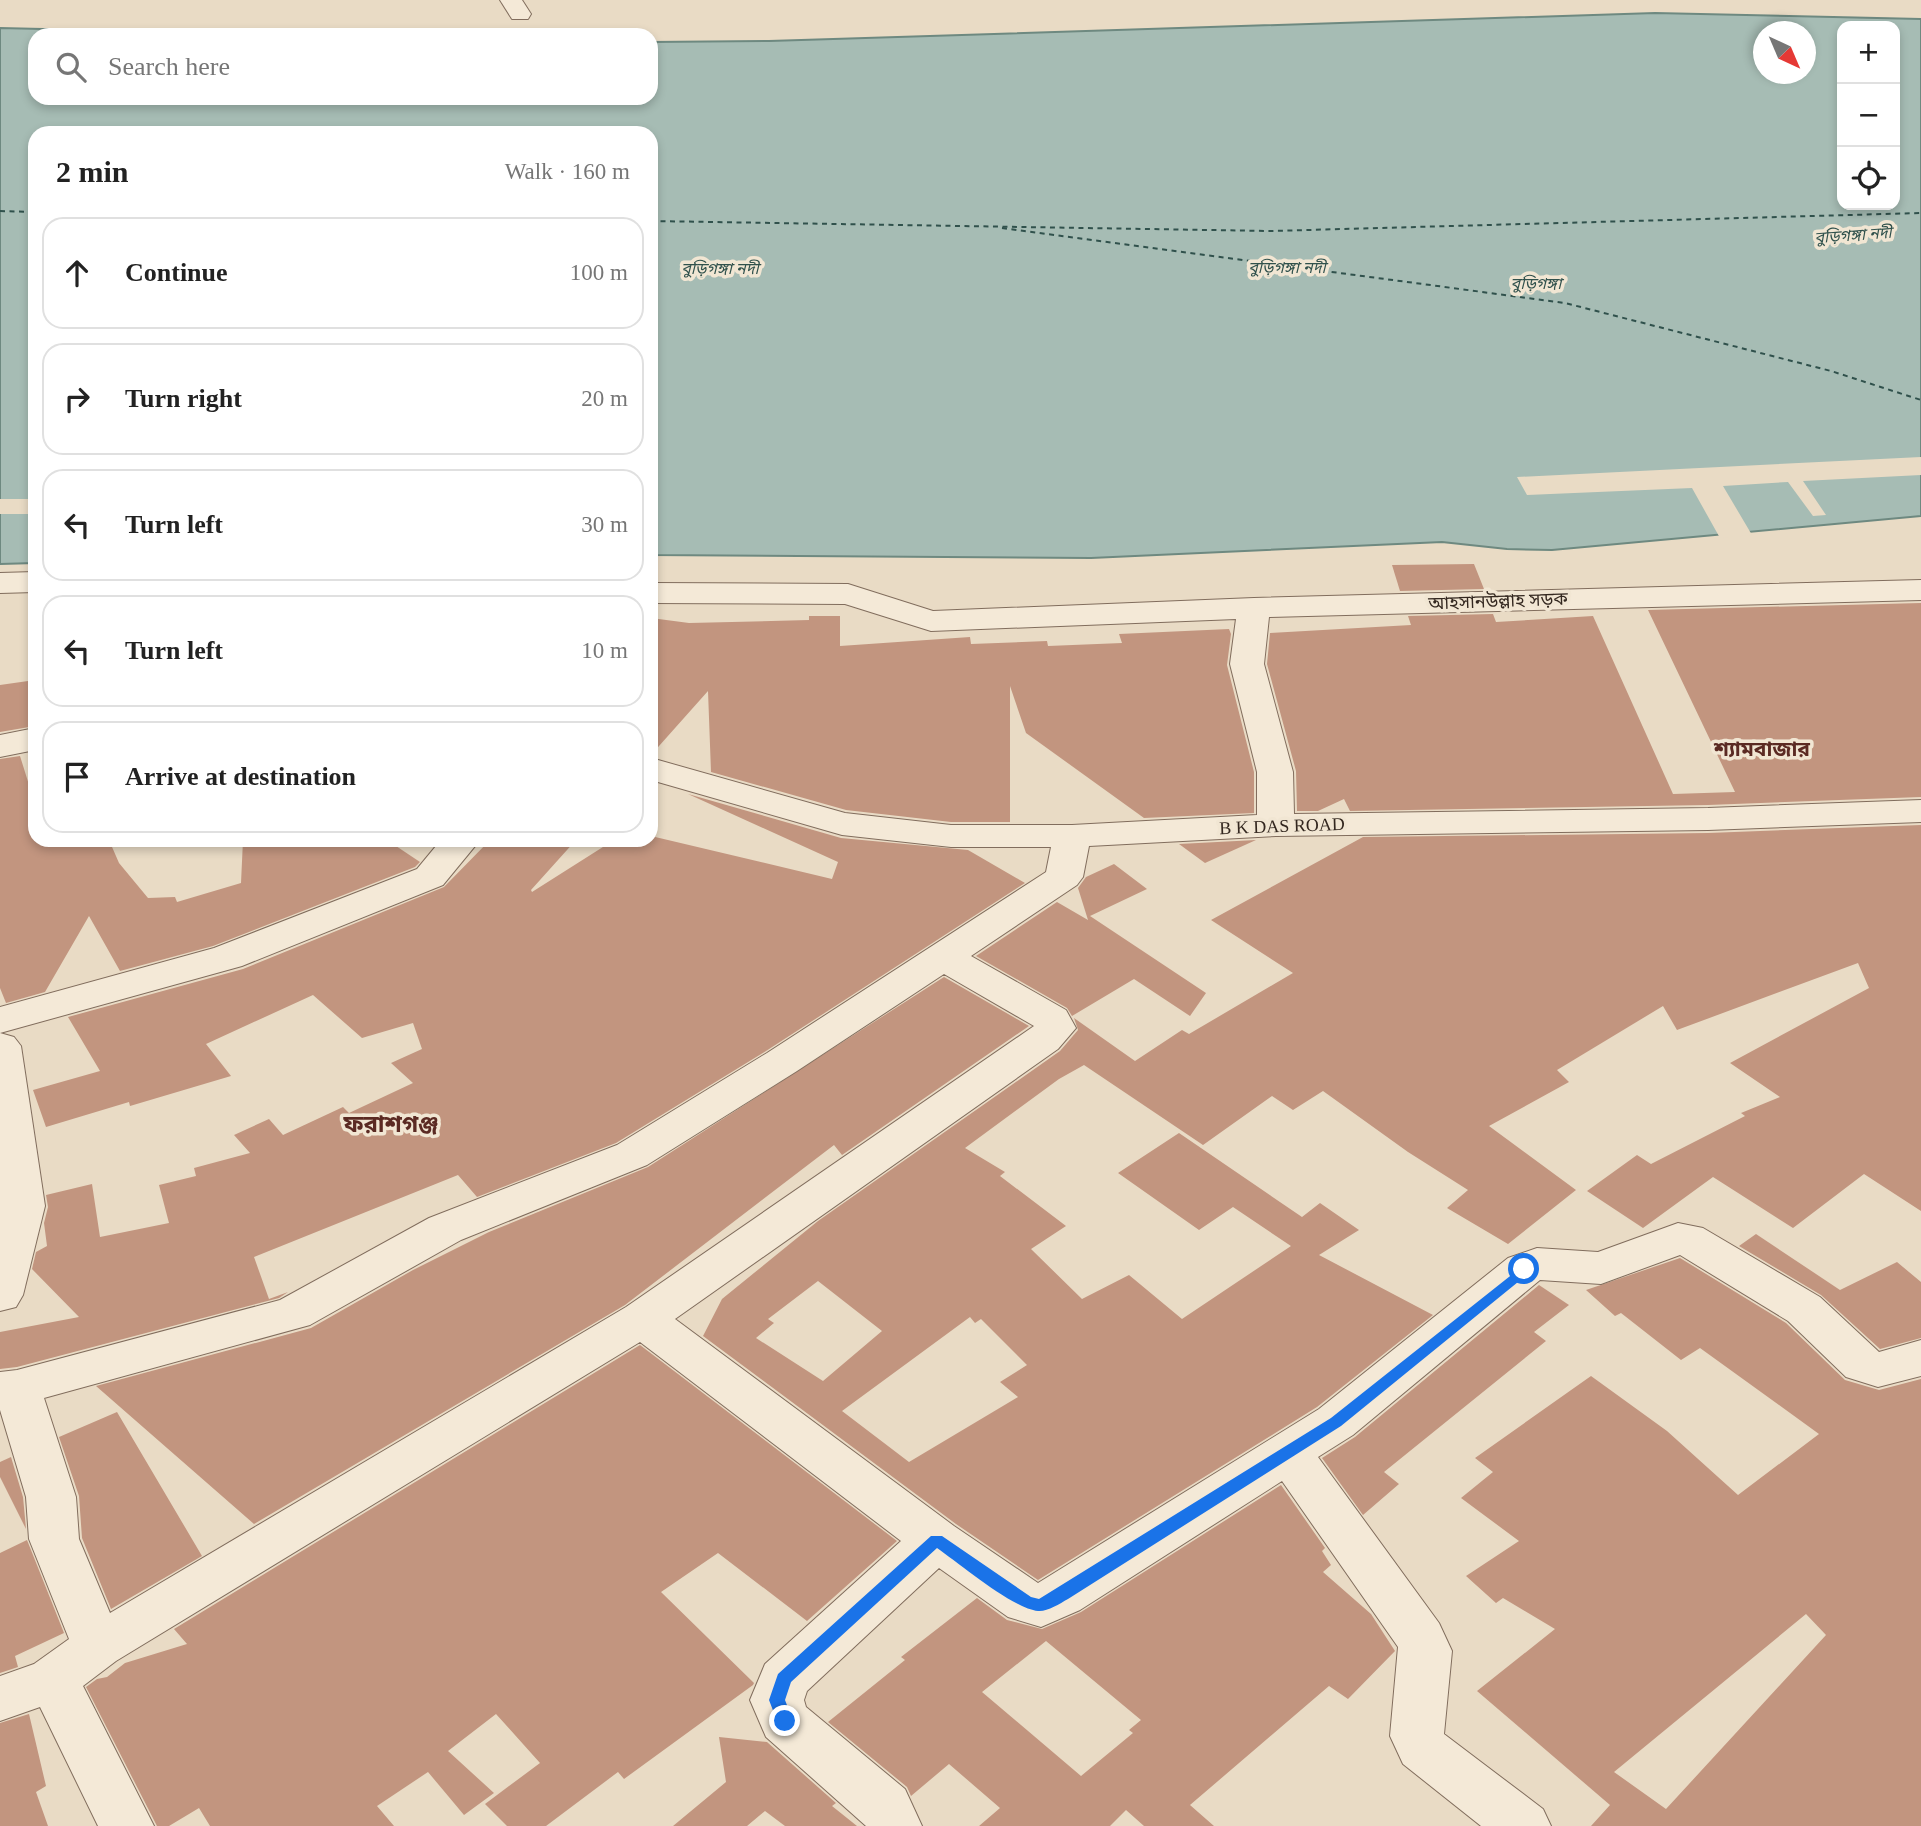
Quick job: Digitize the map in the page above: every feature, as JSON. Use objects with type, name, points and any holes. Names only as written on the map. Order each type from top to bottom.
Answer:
[{"type":"street","points":[[0,583],[28,582]]},
{"type":"street","name":"আহসানউল্লাহ সড়ক","points":[[658,593],[848,594],[931,621],[1254,608],[1921,590]]},
{"type":"street","points":[[1254,608],[1247,664],[1275,772],[1276,825]]},
{"type":"street","points":[[0,746],[28,740]]},
{"type":"street","name":"B K DAS ROAD","points":[[658,771],[842,824],[951,836],[1072,836],[1276,825],[1708,819],[1921,810]]},
{"type":"street","points":[[98,1646],[54,1539],[51,1497],[8,1389],[294,1313],[445,1229],[632,1154],[782,1062],[1065,877],[1072,836]]},
{"type":"street","points":[[0,1020],[228,957],[430,877],[455,847]]},
{"type":"street","points":[[0,1699],[52,1679],[98,1646],[642,1319],[1033,1048],[1056,1028],[1052,1019],[942,956]]},
{"type":"street","points":[[0,1046],[23,1206],[0,1295]]},
{"type":"street","points":[[642,1319],[936,1540],[1026,1602],[1041,1606],[1336,1422],[1524,1269],[1537,1264],[1601,1268],[1678,1239],[1687,1239],[1804,1308],[1863,1366],[1881,1371],[1921,1357]]},
{"type":"street","points":[[1288,1452],[1421,1638],[1426,1651],[1418,1736],[1422,1748],[1523,1826]]},
{"type":"street","points":[[894,1826],[886,1806],[785,1721],[777,1700],[784,1679],[936,1540]]},
{"type":"street","points":[[52,1679],[125,1826]]},
{"type":"water","name":"বুড়িগঙ্গা","points":[[1655,13],[1921,19],[1921,516],[1552,550],[1507,549],[1442,542],[1091,558],[658,555],[658,126],[28,126],[28,563],[0,564],[0,28],[28,29],[28,105],[658,105],[658,42],[769,41]]},
{"type":"pier","points":[[1921,457],[1921,475],[1803,481],[1826,515],[1813,516],[1788,482],[1723,486],[1752,535],[1720,538],[1692,488],[1527,495],[1517,477]]},
{"type":"pier","points":[[0,499],[28,499],[28,514],[0,514]]},
{"type":"building","points":[[1474,564],[1484,589],[1400,591],[1392,565]]},
{"type":"building","points":[[1921,603],[1921,797],[1708,805],[1350,811],[1344,799],[1318,811],[1297,811],[1296,771],[1267,664],[1270,633],[1411,625],[1408,616],[1493,614],[1496,622],[1593,616],[1673,794],[1735,792],[1648,610]]},
{"type":"building","points":[[809,616],[840,616],[840,646],[970,637],[971,644],[1047,641],[1048,646],[1122,643],[1119,634],[1229,629],[1231,634],[1227,665],[1254,772],[1254,813],[1144,818],[1026,733],[1010,686],[1010,822],[951,822],[846,810],[711,772],[708,691],[658,747],[658,619],[689,623],[809,620]]},
{"type":"building","points":[[28,681],[28,727],[0,732],[0,685]]},
{"type":"building","points":[[20,756],[28,782],[28,847],[112,847],[119,863],[148,898],[175,897],[177,902],[241,883],[243,847],[398,847],[420,862],[415,867],[213,946],[120,971],[89,916],[45,992],[6,1003],[0,988],[0,759]]},
{"type":"building","points":[[688,794],[841,838],[968,850],[1025,883],[766,1051],[616,1143],[477,1197],[458,1175],[254,1257],[269,1299],[288,1292],[279,1298],[17,1367],[0,1369],[0,1332],[79,1317],[32,1269],[36,1252],[47,1246],[44,1223],[48,1207],[46,1195],[92,1184],[100,1237],[169,1223],[159,1185],[196,1176],[194,1168],[250,1153],[234,1135],[269,1119],[283,1135],[343,1107],[349,1113],[413,1083],[391,1063],[422,1049],[413,1023],[362,1038],[313,995],[206,1044],[231,1076],[46,1127],[33,1090],[100,1071],[68,1017],[243,969],[444,887],[483,847],[570,847],[532,892],[603,847],[658,847],[658,838],[832,879],[838,862]]},
{"type":"building","points":[[1921,825],[1921,1211],[1864,1174],[1793,1228],[1713,1177],[1643,1228],[1587,1191],[1637,1155],[1651,1164],[1745,1116],[1741,1113],[1780,1097],[1730,1063],[1869,988],[1858,963],[1677,1030],[1663,1006],[1557,1070],[1569,1082],[1489,1126],[1576,1190],[1508,1244],[1447,1208],[1468,1190],[1408,1152],[1323,1091],[1293,1110],[1272,1096],[1203,1145],[1084,1065],[1059,1079],[965,1148],[1005,1172],[1000,1176],[1066,1226],[1031,1249],[1082,1299],[1129,1275],[1182,1319],[1291,1246],[1233,1207],[1199,1230],[1118,1173],[1179,1133],[1302,1217],[1320,1203],[1359,1230],[1319,1255],[1433,1315],[1317,1407],[1038,1580],[956,1524],[703,1336],[722,1299],[818,1221],[1060,1051],[1078,1030],[1074,1018],[1135,1061],[1182,1030],[1189,1034],[1293,973],[1211,920],[1363,837],[1708,833]],"holes":[[[818,1281],[882,1331],[823,1381],[756,1338],[774,1323],[768,1319]],[[970,1317],[975,1323],[981,1319],[1027,1365],[1000,1382],[1018,1397],[909,1462],[842,1411]]]},
{"type":"building","points":[[1256,840],[1205,863],[1179,844]]},
{"type":"building","points":[[1114,864],[1147,889],[1090,916],[1206,993],[1190,1016],[1134,979],[1072,1016],[1067,1008],[976,956],[1057,902],[1088,920],[1078,888],[1086,877]]},
{"type":"building","points":[[944,977],[1029,1026],[842,1155],[834,1145],[625,1305],[254,1524],[96,1386],[311,1328],[413,1270],[489,1232],[648,1167]]},
{"type":"building","points":[[1756,1234],[1840,1290],[1897,1262],[1921,1282],[1921,1338],[1880,1349],[1821,1295],[1739,1246]]},
{"type":"building","points":[[1680,1258],[1786,1323],[1845,1380],[1879,1390],[1921,1379],[1921,1826],[1591,1826],[1610,1805],[1477,1691],[1555,1629],[1503,1598],[1496,1603],[1466,1576],[1519,1541],[1461,1498],[1493,1472],[1475,1458],[1591,1376],[1667,1431],[1738,1495],[1819,1434],[1700,1348],[1681,1360],[1621,1313],[1615,1316],[1586,1290]],"holes":[[[1806,1614],[1826,1635],[1666,1809],[1614,1772]]]},
{"type":"building","points":[[1539,1285],[1569,1305],[1534,1332],[1546,1341],[1384,1472],[1399,1484],[1363,1515],[1322,1458],[1355,1437]]},
{"type":"building","points":[[640,1345],[897,1541],[807,1621],[718,1553],[661,1592],[754,1683],[624,1779],[618,1772],[546,1826],[507,1826],[485,1804],[540,1763],[496,1714],[448,1751],[494,1793],[464,1815],[428,1772],[377,1806],[394,1826],[210,1826],[199,1808],[169,1826],[157,1826],[86,1687],[97,1679],[107,1677],[125,1663],[187,1644],[174,1629]]},
{"type":"building","points":[[117,1412],[202,1556],[111,1609],[82,1538],[79,1496],[59,1437]]},
{"type":"building","points":[[11,1457],[23,1497],[26,1529],[0,1477],[0,1462]]},
{"type":"building","points":[[1281,1485],[1325,1548],[1322,1551],[1331,1565],[1323,1572],[1371,1614],[1395,1651],[1348,1699],[1329,1686],[1190,1805],[1214,1826],[1144,1826],[1126,1810],[1110,1826],[979,1826],[1000,1808],[949,1764],[911,1796],[907,1787],[828,1722],[905,1660],[901,1657],[977,1598],[1007,1620],[1042,1629],[1081,1612]],"holes":[[[1046,1641],[1141,1720],[1129,1730],[1133,1733],[1081,1776],[982,1692]]]},
{"type":"building","points":[[27,1540],[64,1633],[15,1656],[18,1667],[0,1673],[0,1553]]},
{"type":"building","points":[[29,1714],[46,1786],[36,1792],[48,1826],[0,1826],[0,1723]]},
{"type":"building","points":[[719,1737],[767,1742],[836,1803],[832,1806],[857,1826],[785,1826],[765,1811],[747,1826],[673,1826],[726,1782]]},
{"type":"ferry route","points":[[0,211],[28,212]]},
{"type":"ferry route","points":[[658,221],[1271,231],[1921,213]]},
{"type":"ferry route","points":[[1002,228],[1565,303],[1831,371],[1921,400]]},
{"type":"district","name":"শ্যামবাজার","points":[[1762,749]]},
{"type":"district","name":"ফরাশগঞ্জ","points":[[391,1124]]},
{"type":"route","points":[[785,1721],[777,1700],[784,1679],[936,1540],[1026,1602],[1041,1606],[1336,1422],[1524,1269]]},
{"type":"water label","name":"বুড়িগঙ্গা নদী","points":[[1853,235]]},
{"type":"water label","name":"বুড়িগঙ্গা নদী","points":[[1287,267]]},
{"type":"water label","name":"বুড়িগঙ্গা নদী","points":[[720,268]]}]
